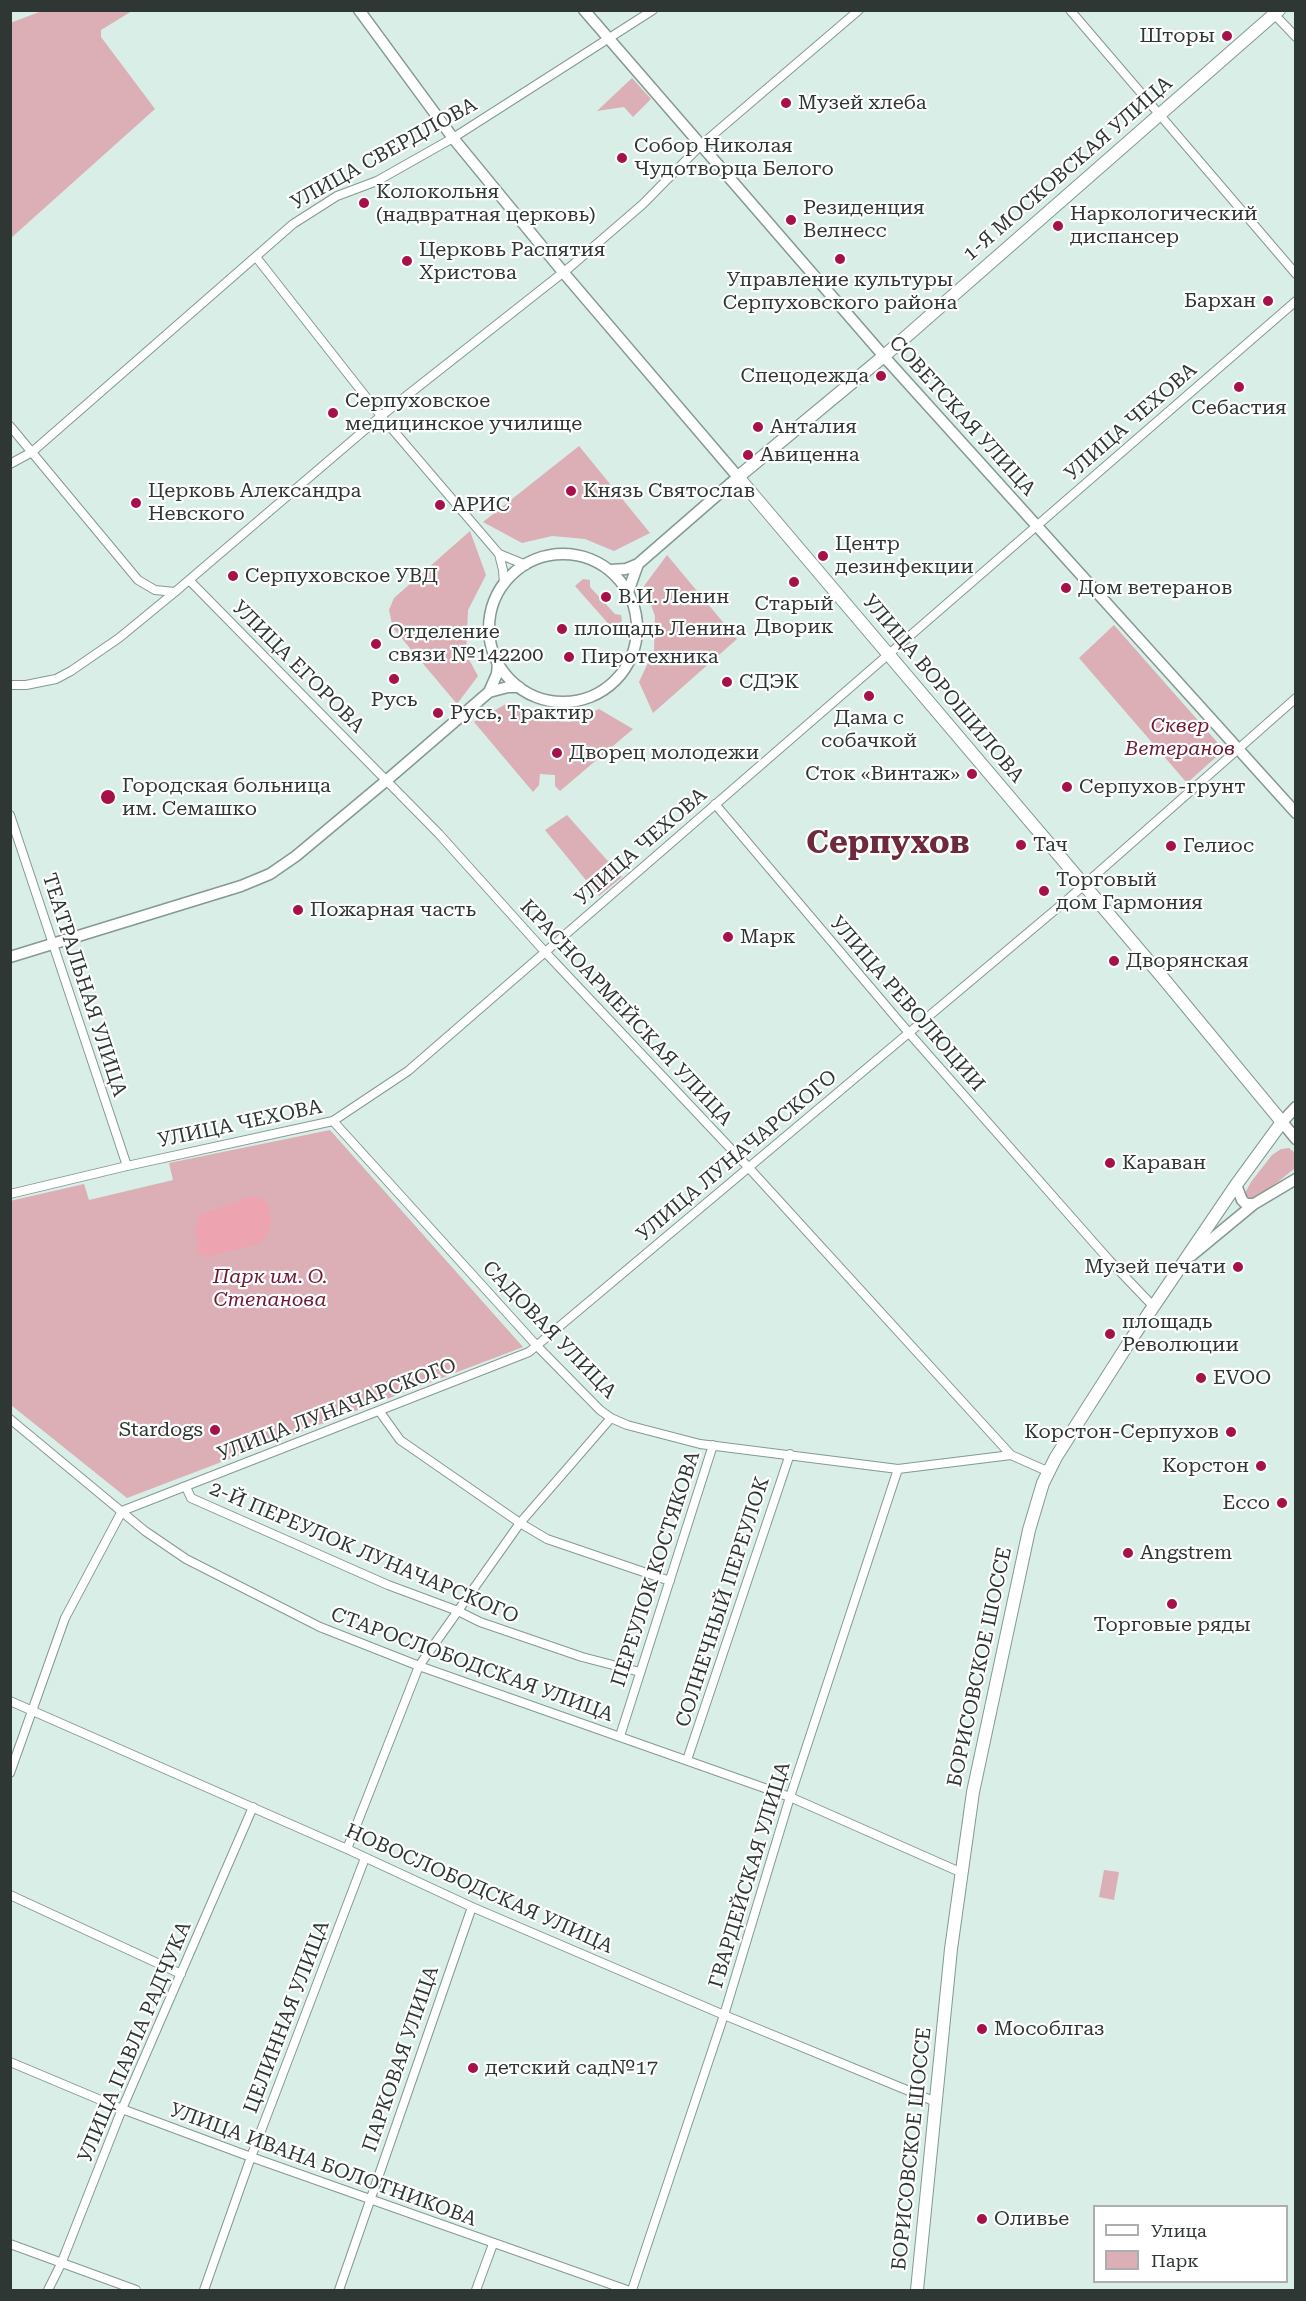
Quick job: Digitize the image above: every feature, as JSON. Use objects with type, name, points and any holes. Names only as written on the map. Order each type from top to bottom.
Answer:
[{"type":"main road","name":"1-Я МОСКОВСКАЯ УЛИЦА","points":[[738,477],[884,356],[1275,12]]},
{"type":"main road","name":"УЛИЦА ВОРОШИЛОВА","points":[[738,477],[1282,1122]]},
{"type":"main road","name":"БОРИСОВСКОЕ ШОССЕ","points":[[917,2290],[960,1872],[973,1792],[1003,1648],[1029,1530],[1047,1471],[1112,1368],[1236,1185],[1282,1122]]},
{"type":"street","name":"УЛИЦА ВОРОШИЛОВА","points":[[359,10],[453,138],[563,272],[738,477]]},
{"type":"street","name":"СОВЕТСКАЯ УЛИЦА","points":[[584,10],[884,356],[1296,813]]},
{"type":"street","name":"УЛИЦА СВЕРДЛОВА","points":[[10,464],[32,452],[293,224],[337,196],[377,181],[453,138],[653,10]]},
{"type":"street","points":[[10,685],[26,685],[56,679],[119,638],[190,581],[381,416],[563,272],[643,204],[701,144],[859,10]]},
{"type":"street","points":[[1070,10],[1296,274]]},
{"type":"street","points":[[1275,12],[1296,37]]},
{"type":"street","points":[[256,256],[381,416],[499,554],[504,570],[504,584]]},
{"type":"street","name":"УЛИЦА ЧЕХОВА","points":[[10,1194],[333,1121],[408,1071],[1296,302]]},
{"type":"street","points":[[10,426],[138,580],[155,590],[175,592]]},
{"type":"street","name":"1-Я МОСКОВСКАЯ УЛИЦА","points":[[638,564],[738,477]]},
{"type":"street","points":[[499,554],[526,565]]},
{"type":"street","points":[[569,554],[589,559],[611,570],[627,592],[637,622],[633,653],[622,673],[598,694],[579,700],[563,702],[547,700],[519,687],[498,663],[491,642],[490,616],[504,584],[526,565],[549,555],[569,554]]},
{"type":"street","points":[[611,570],[626,569],[638,564]]},
{"type":"street","points":[[627,592],[638,564]]},
{"type":"street","name":"УЛИЦА ЕГОРОВА","points":[[190,581],[387,780]]},
{"type":"street","points":[[10,957],[241,886],[270,874],[296,856],[489,692],[497,675],[498,663]]},
{"type":"street","points":[[489,692],[508,687],[519,687]]},
{"type":"street","name":"УЛИЦА ЛУНАЧАРСКОГО","points":[[122,1511],[529,1352],[1084,885],[1296,698]]},
{"type":"street","name":"КРАСНОАРМЕЙСКАЯ УЛИЦА","points":[[387,780],[749,1168],[1011,1455]]},
{"type":"street","name":"УЛИЦА РЕВОЛЮЦИИ","points":[[715,804],[909,1033],[1109,1260],[1155,1307]]},
{"type":"street","name":"ТЕАТРАЛЬНАЯ УЛИЦА","points":[[10,815],[127,1166]]},
{"type":"street","points":[[1282,1122],[1296,1107]]},
{"type":"street","name":"САДОВАЯ УЛИЦА","points":[[333,1121],[537,1346],[600,1410],[611,1418],[627,1425],[713,1445],[898,1469],[1011,1455]]},
{"type":"street","name":"УЛИЦА ВОРОШИЛОВА","points":[[1282,1122],[1296,1139]]},
{"type":"street","points":[[1188,1258],[1254,1204],[1296,1179]]},
{"type":"street","points":[[1236,1185],[1242,1200],[1246,1204],[1254,1204]]},
{"type":"street","points":[[380,1412],[400,1440],[520,1523],[547,1539],[670,1581]]},
{"type":"street","points":[[347,1849],[419,1666],[520,1523],[611,1418]]},
{"type":"street","name":"СТАРОСЛОБОДСКАЯ УЛИЦА","points":[[10,1419],[145,1531],[186,1558],[320,1627],[419,1666],[790,1797],[960,1872]]},
{"type":"street","name":"ПЕРЕУЛОК КОСТЯКОВА","points":[[620,1736],[713,1445]]},
{"type":"street","name":"СОЛНЕЧНЫЙ ПЕРЕУЛОК","points":[[687,1760],[790,1454]]},
{"type":"street","points":[[1011,1455],[1047,1471]]},
{"type":"street","name":"ГВАРДЕЙСКАЯ УЛИЦА","points":[[632,2290],[724,2015],[790,1797],[898,1469]]},
{"type":"street","name":"2-Й ПЕРЕУЛОК ЛУНАЧАРСКОГО","points":[[186,1487],[191,1498],[388,1585],[537,1642],[582,1657],[640,1672]]},
{"type":"street","points":[[10,1773],[34,1712],[65,1618],[122,1511]]},
{"type":"street","name":"НОВОСЛОБОДСКАЯ УЛИЦА","points":[[10,1701],[253,1807],[472,1907],[724,2015],[936,2102]]},
{"type":"street","name":"УЛИЦА ПАВЛА РАДЧУКА","points":[[48,2290],[61,2264],[122,2109],[253,1807]]},
{"type":"street","name":"ЦЕЛИННАЯ УЛИЦА","points":[[204,2290],[251,2157],[365,1858]]},
{"type":"street","points":[[10,1895],[181,1974]]},
{"type":"street","name":"ПАРКОВАЯ УЛИЦА","points":[[339,2290],[472,1907]]},
{"type":"street","name":"УЛИЦА ИВАНА БОЛОТНИКОВА","points":[[10,2062],[122,2109],[251,2157],[627,2290]]},
{"type":"street","points":[[10,2244],[136,2290]]},
{"type":"street","points":[[476,2290],[493,2244]]},
{"type":"green space","points":[[42,11],[132,11],[101,30],[101,37],[155,109],[11,238],[10,23]]},
{"type":"green space","points":[[632,78],[651,99],[633,117],[624,107],[597,111]]},
{"type":"green space","points":[[579,446],[650,533],[614,551],[585,539],[552,536],[522,543],[483,522]]},
{"type":"green space","points":[[470,531],[486,575],[468,610],[466,654],[478,676],[457,704],[393,628],[389,610],[394,598]]},
{"type":"green space","points":[[667,555],[737,639],[653,713],[639,682],[654,650],[655,616],[644,586]]},
{"type":"green space","points":[[583,579],[590,580],[590,587],[615,614],[621,615],[622,621],[613,629],[575,586]]},
{"type":"green space","name":"Сквер Ветеранов","points":[[1114,625],[1224,750],[1187,783],[1079,658]]},
{"type":"green space","points":[[506,704],[532,718],[569,722],[599,709],[633,729],[560,791],[555,786],[555,775],[540,774],[539,785],[533,792],[474,722]]},
{"type":"green space","points":[[567,815],[622,877],[599,896],[545,830]]},
{"type":"green space","name":"Парк им. О. Степанова","points":[[330,1130],[523,1347],[127,1498],[11,1405],[10,1201],[84,1184],[89,1200],[173,1180],[169,1163]]},
{"type":"green space","points":[[1289,1148],[1295,1153],[1295,1168],[1257,1199],[1251,1201],[1246,1198],[1245,1193],[1251,1182],[1272,1155],[1281,1149]]},
{"type":"green space","points":[[1104,1870],[1119,1872],[1114,1900],[1099,1897]]},
{"type":"shaded area","points":[[252,1196],[262,1199],[269,1205],[271,1224],[266,1237],[259,1243],[209,1257],[198,1253],[195,1232],[198,1215]]},
{"type":"place","name":"Шторы","points":[[1227,36]]},
{"type":"place","name":"Музей хлеба","points":[[786,103]]},
{"type":"place","name":"Собор Николая Чудотворца Белого","points":[[622,158]]},
{"type":"place","name":"Колокольня (надвратная церковь)","points":[[364,203]]},
{"type":"place","name":"Резиденция Велнесс","points":[[791,220]]},
{"type":"place","name":"Наркологический диспансер","points":[[1058,226]]},
{"type":"place","name":"Управление культуры Серпуховского района","points":[[840,259]]},
{"type":"place","name":"Церковь Распятия Христова","points":[[407,261]]},
{"type":"place","name":"Бархан","points":[[1268,301]]},
{"type":"place","name":"Спецодежда","points":[[881,376]]},
{"type":"place","name":"Себастия","points":[[1239,387]]},
{"type":"place","name":"Серпуховское медицинское училище","points":[[333,413]]},
{"type":"place","name":"Анталия","points":[[758,427]]},
{"type":"place","name":"Авиценна","points":[[748,455]]},
{"type":"place","name":"Князь Святослав","points":[[571,491]]},
{"type":"place","name":"Церковь Александра Невского","points":[[136,503]]},
{"type":"place","name":"АРИС","points":[[440,505]]},
{"type":"place","name":"Центр дезинфекции","points":[[823,556]]},
{"type":"place","name":"Серпуховское УВД","points":[[233,576]]},
{"type":"place","name":"Старый Дворик","points":[[794,582]]},
{"type":"place","name":"Дом ветеранов","points":[[1066,588]]},
{"type":"place","name":"В.И. Ленин","points":[[606,597]]},
{"type":"place","name":"площадь Ленина","points":[[562,629]]},
{"type":"place","name":"Отделение связи №142200","points":[[376,644]]},
{"type":"place","name":"Пиротехника","points":[[569,657]]},
{"type":"place","name":"Русь","points":[[394,679]]},
{"type":"place","name":"СДЭК","points":[[727,682]]},
{"type":"place","name":"Дама с собачкой","points":[[869,696]]},
{"type":"place","name":"Русь, Трактир","points":[[438,713]]},
{"type":"place","name":"Дворец молодежи","points":[[557,753]]},
{"type":"place","name":"Сток «Винтаж»","points":[[972,774]]},
{"type":"place","name":"Серпухов-грунт","points":[[1067,787]]},
{"type":"place","name":"Городская больница им. Семашко","points":[[108,797]]},
{"type":"place","name":"Тач","points":[[1021,845]]},
{"type":"place","name":"Гелиос","points":[[1171,846]]},
{"type":"place","name":"Торговый дом Гармония","points":[[1044,891]]},
{"type":"place","name":"Пожарная часть","points":[[298,910]]},
{"type":"place","name":"Марк","points":[[728,937]]},
{"type":"place","name":"Дворянская","points":[[1114,961]]},
{"type":"place","name":"Караван","points":[[1110,1163]]},
{"type":"place","name":"Музей печати","points":[[1238,1267]]},
{"type":"place","name":"площадь Революции","points":[[1110,1334]]},
{"type":"place","name":"EVOO","points":[[1201,1378]]},
{"type":"place","name":"Stardogs","points":[[215,1430]]},
{"type":"place","name":"Корстон-Серпухов","points":[[1231,1432]]},
{"type":"place","name":"Корстон","points":[[1261,1466]]},
{"type":"place","name":"Ecco","points":[[1282,1503]]},
{"type":"place","name":"Angstrem","points":[[1128,1553]]},
{"type":"place","name":"Торговые ряды","points":[[1172,1604]]},
{"type":"place","name":"Мособлгаз","points":[[982,2029]]},
{"type":"place","name":"детский сад№17","points":[[473,2068]]},
{"type":"place","name":"Оливье","points":[[982,2219]]},
{"type":"district","name":"Серпухов","points":[[888,844]]}]
